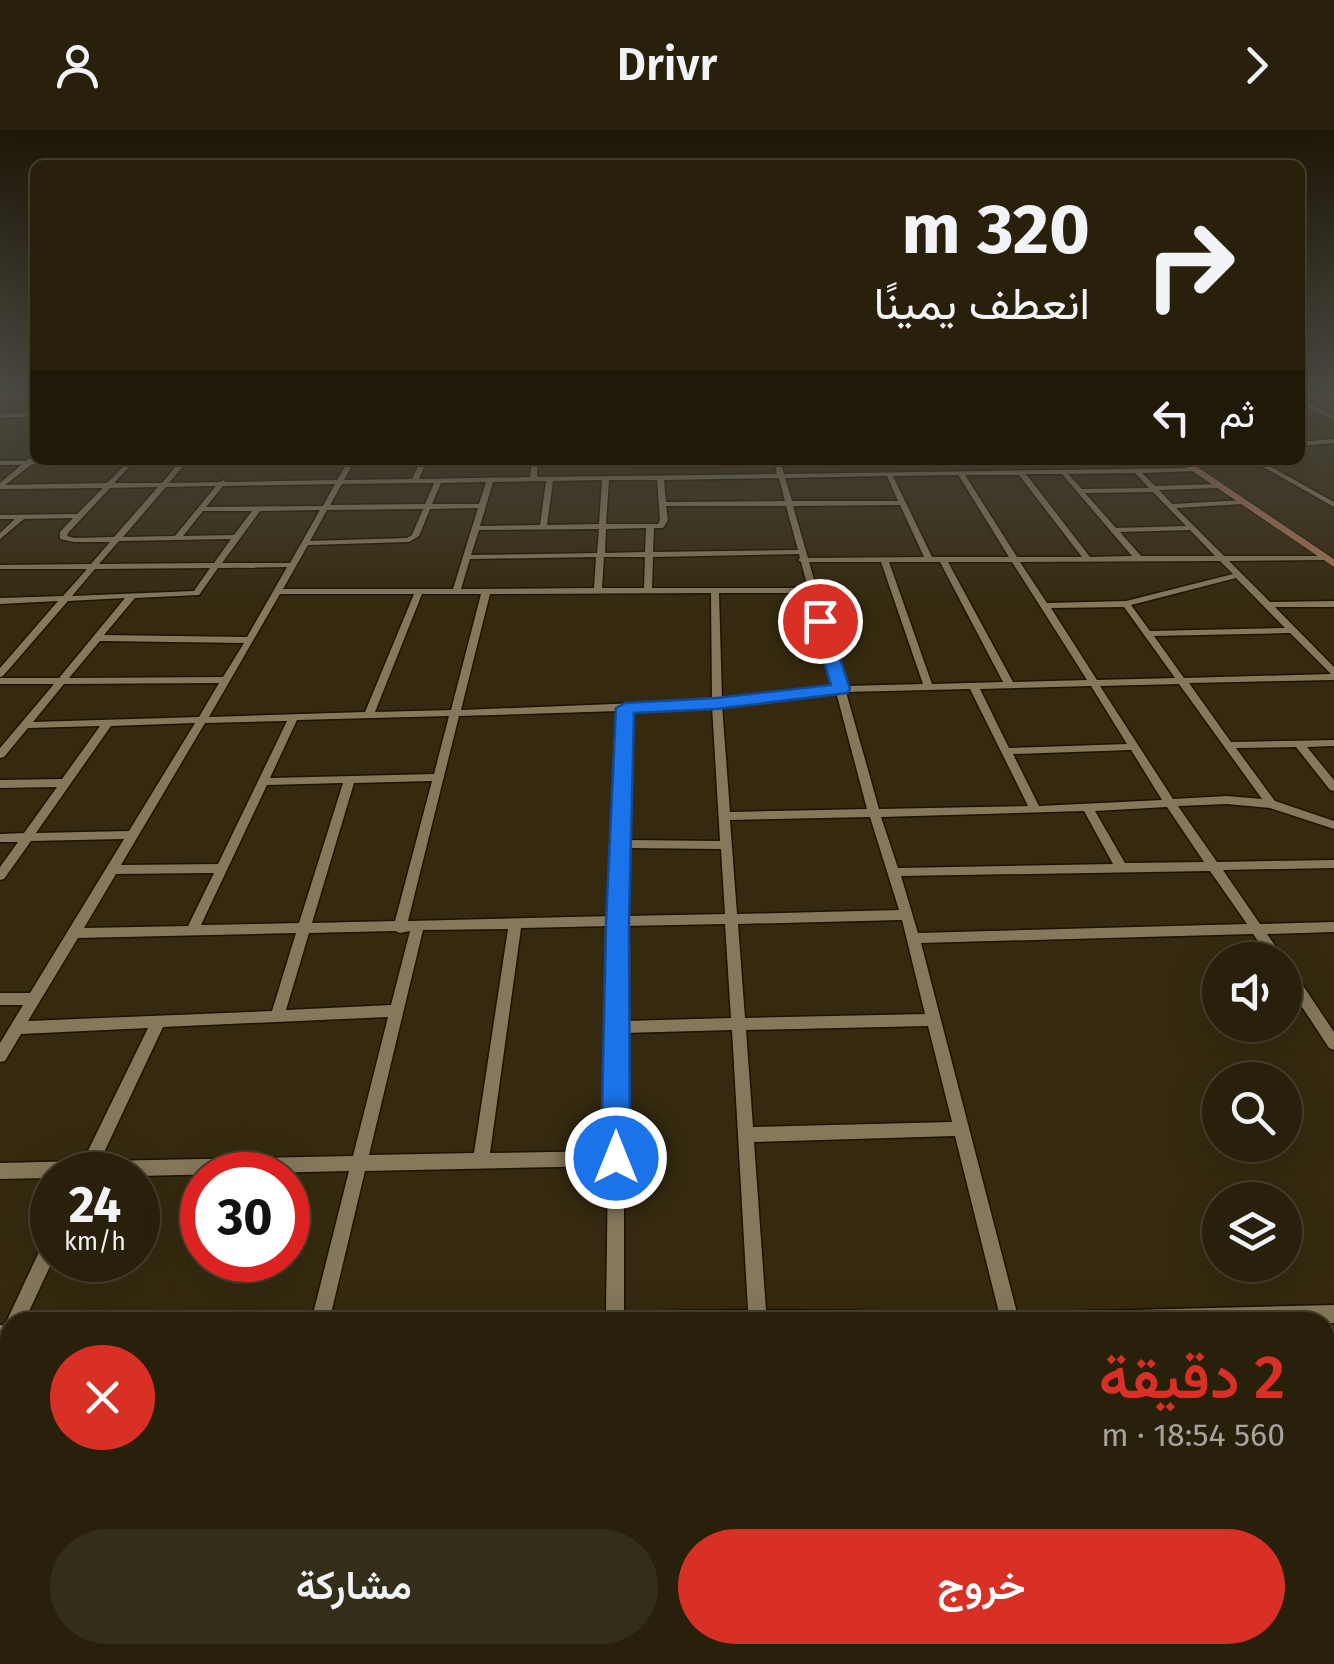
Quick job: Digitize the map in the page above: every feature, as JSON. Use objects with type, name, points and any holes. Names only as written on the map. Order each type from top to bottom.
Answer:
[{"type":"main road","points":[[1188,465],[1329,561]]},
{"type":"street","points":[[0,487],[28,464]]},
{"type":"street","points":[[128,465],[64,532],[66,539],[235,538]]},
{"type":"street","points":[[0,677],[180,465]]},
{"type":"street","points":[[0,1056],[197,722],[250,640],[349,465]]},
{"type":"street","points":[[414,482],[422,465]]},
{"type":"street","points":[[533,480],[534,465]]},
{"type":"street","points":[[639,465],[640,478]]},
{"type":"street","points":[[779,465],[874,813],[907,914],[1008,1312]]},
{"type":"street","points":[[1263,465],[1334,506]]},
{"type":"street","points":[[0,487],[1196,470]]},
{"type":"street","points":[[1137,472],[1334,674]]},
{"type":"street","points":[[1022,474],[1090,560]]},
{"type":"street","points":[[1066,474],[1139,560]]},
{"type":"street","points":[[962,476],[1170,803],[1267,942]]},
{"type":"street","points":[[890,477],[930,560]]},
{"type":"street","points":[[598,591],[606,478]]},
{"type":"street","points":[[476,528],[664,523],[660,478]]},
{"type":"street","points":[[543,527],[550,479]]},
{"type":"street","points":[[456,592],[490,481]]},
{"type":"street","points":[[177,538],[222,482]]},
{"type":"street","points":[[304,543],[409,540],[415,536],[438,482]]},
{"type":"street","points":[[1080,491],[1219,486]]},
{"type":"street","points":[[1170,506],[1243,502]]},
{"type":"street","points":[[662,504],[902,503]]},
{"type":"street","points":[[200,509],[483,506]]},
{"type":"street","points":[[0,601],[196,594],[257,508]]},
{"type":"street","points":[[0,517],[79,516]]},
{"type":"street","points":[[0,537],[22,517]]},
{"type":"street","points":[[648,590],[650,526]]},
{"type":"street","points":[[1114,530],[1191,528]]},
{"type":"street","points":[[467,556],[649,554],[884,560],[1329,561]]},
{"type":"street","points":[[884,560],[928,686]]},
{"type":"street","points":[[944,560],[1009,684]]},
{"type":"street","points":[[0,568],[292,565]]},
{"type":"street","points":[[1045,606],[1126,604],[1237,575]]},
{"type":"street","points":[[715,590],[716,704],[758,1312]]},
{"type":"street","points":[[276,592],[811,590]]},
{"type":"street","points":[[369,715],[419,592]]},
{"type":"street","points":[[322,1312],[397,1011],[409,928],[440,777],[486,592]]},
{"type":"street","points":[[0,755],[131,597]]},
{"type":"street","points":[[1126,604],[1271,804]]},
{"type":"street","points":[[1268,606],[1334,604]]},
{"type":"street","points":[[1146,634],[1292,630]]},
{"type":"street","points":[[97,638],[250,640]]},
{"type":"street","points":[[26,725],[625,708],[716,704],[841,689],[1334,674]]},
{"type":"street","points":[[0,677],[223,680]]},
{"type":"street","points":[[972,684],[1035,810]]},
{"type":"street","points":[[615,1312],[618,922],[625,708]]},
{"type":"street","points":[[192,931],[293,718]]},
{"type":"street","points":[[0,876],[107,724]]},
{"type":"street","points":[[1227,745],[1334,743]]},
{"type":"street","points":[[1299,744],[1334,787]]},
{"type":"street","points":[[1006,752],[1135,748]]},
{"type":"street","points":[[263,782],[440,777]]},
{"type":"street","points":[[277,1016],[350,780]]},
{"type":"street","points":[[0,784],[65,783]]},
{"type":"street","points":[[726,816],[1035,810],[1226,800],[1271,804],[1334,825]]},
{"type":"street","points":[[1087,807],[1122,868]]},
{"type":"street","points":[[0,838],[132,834]]},
{"type":"street","points":[[620,844],[727,845]]},
{"type":"street","points":[[893,872],[1334,864]]},
{"type":"street","points":[[111,870],[222,868]]},
{"type":"street","points":[[72,933],[907,914]]},
{"type":"street","points":[[481,1161],[515,924]]},
{"type":"street","points":[[913,938],[1334,927]]},
{"type":"street","points":[[1302,992],[1329,1028],[1334,1044]]},
{"type":"street","points":[[0,1000],[32,998]]},
{"type":"street","points":[[16,1028],[397,1011]]},
{"type":"street","points":[[617,1027],[934,1020]]},
{"type":"street","points":[[96,1152],[158,1022]]},
{"type":"street","points":[[746,1135],[962,1129]]},
{"type":"street","points":[[160,1170],[616,1158]]},
{"type":"street","points":[[0,1172],[30,1172]]},
{"type":"street","points":[[19,1312],[33,1282]]},
{"type":"route","points":[[616,1158],[625,708],[716,704],[841,689],[820,621]]}]
